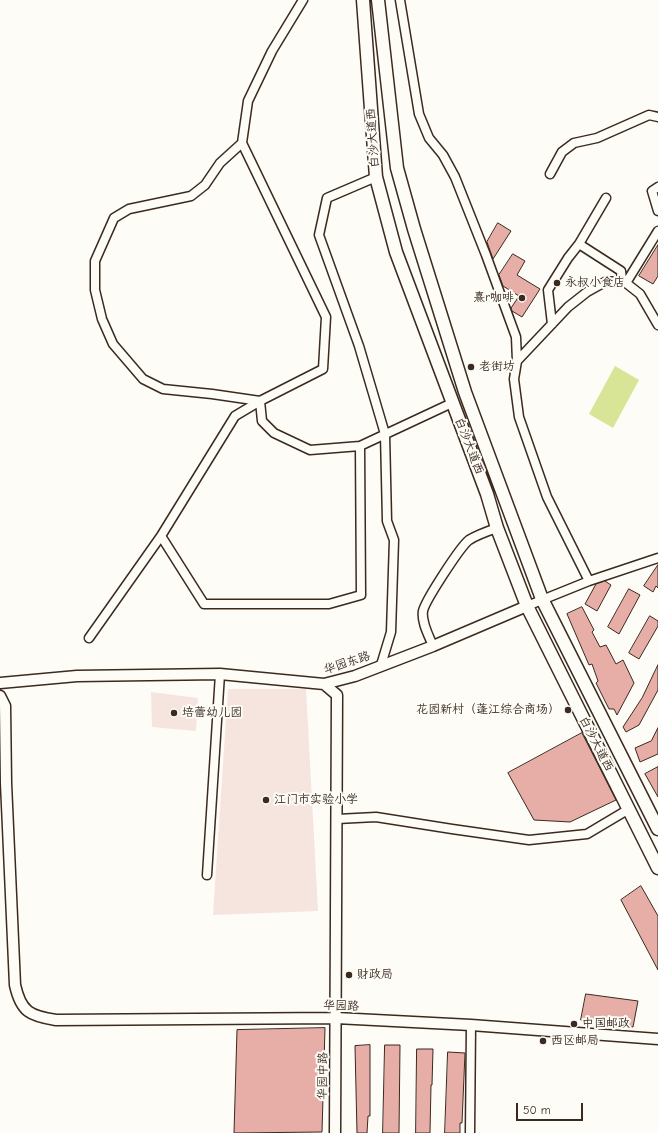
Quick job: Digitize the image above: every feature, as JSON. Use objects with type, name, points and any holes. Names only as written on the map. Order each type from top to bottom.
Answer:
[{"type":"main road","name":"白沙大道西","points":[[363,0],[376,176],[396,252],[487,494],[497,528],[527,606],[658,868]]},
{"type":"main road","name":"白沙大道西","points":[[378,0],[397,168],[414,229],[465,392],[542,599],[658,829]]},
{"type":"street","points":[[89,638],[161,536],[235,416],[260,401],[323,369],[326,317],[242,143],[248,101],[272,51],[303,0]]},
{"type":"street","points":[[400,0],[419,114],[429,138],[443,155],[455,177],[516,337],[517,361],[514,379],[519,417],[547,497],[588,580]]},
{"type":"street","points":[[550,174],[562,152],[574,143],[597,138],[649,115],[658,118]]},
{"type":"street","points":[[242,143],[220,163],[204,185],[191,196],[129,209],[114,218],[95,261],[95,290],[102,319],[113,344],[143,378],[162,390],[212,394],[260,401]]},
{"type":"street","points":[[376,176],[327,198],[319,235],[359,346],[385,434],[386,521],[394,540],[391,632],[381,666]]},
{"type":"street","points":[[658,187],[652,191],[658,211]]},
{"type":"street","points":[[552,324],[548,290],[568,258],[579,244],[606,198]]},
{"type":"street","points":[[624,282],[658,231]]},
{"type":"street","points":[[579,244],[621,271],[624,282]]},
{"type":"street","points":[[517,361],[568,306],[587,292],[605,282],[624,282],[640,294],[658,325]]},
{"type":"street","points":[[260,401],[262,421],[274,433],[310,450],[360,446],[452,403]]},
{"type":"street","points":[[161,536],[204,604],[329,604],[361,595],[360,446]]},
{"type":"street","points":[[433,646],[424,619],[423,611],[426,602],[468,541],[497,528]]},
{"type":"street","name":"华园东路","points":[[0,683],[77,676],[220,674],[324,684],[355,676],[433,646],[588,580],[658,558]]},
{"type":"street","points":[[207,875],[220,674]]},
{"type":"street","name":"华园中路","points":[[324,684],[337,695],[335,1133]]},
{"type":"street","name":"华园路","points":[[0,696],[5,706],[6,782],[15,985],[18,1000],[26,1010],[40,1018],[56,1020],[336,1018],[471,1025],[658,1039]]},
{"type":"street","points":[[337,819],[376,817],[529,840],[588,834],[629,809]]},
{"type":"street","points":[[470,1133],[471,1025]]},
{"type":"shaded area","name":"江门市实验小学","points":[[228,689],[306,689],[318,911],[213,915]]},
{"type":"shaded area","name":"培蕾幼儿园","points":[[151,692],[198,698],[196,731],[152,727]]},
{"type":"green space","points":[[615,366],[639,380],[613,428],[589,414]]},
{"type":"building","points":[[498,223],[511,231],[493,259],[487,242]]},
{"type":"building","points":[[658,245],[658,276],[653,284],[639,276]]},
{"type":"building","points":[[513,254],[525,261],[517,275],[540,289],[522,317],[512,311],[511,308],[519,296],[503,286],[499,275]]},
{"type":"building","points":[[658,565],[658,588],[656,586],[653,592],[644,586]]},
{"type":"building","points":[[605,581],[611,585],[597,611],[585,604],[596,584]]},
{"type":"building","points":[[629,589],[640,595],[619,634],[608,627]]},
{"type":"building","points":[[582,607],[594,630],[592,632],[600,647],[606,645],[616,664],[623,660],[634,683],[617,715],[614,709],[609,709],[596,683],[598,681],[592,664],[589,665],[567,614]]},
{"type":"building","points":[[650,616],[658,621],[658,626],[639,659],[629,653]]},
{"type":"building","points":[[658,665],[658,690],[639,725],[626,732],[623,727],[642,698]]},
{"type":"building","points":[[658,728],[658,754],[640,762],[635,748],[651,741]]},
{"type":"building","points":[[582,733],[616,800],[570,822],[534,820],[508,773]]},
{"type":"building","points":[[658,767],[658,797],[645,774]]},
{"type":"building","points":[[641,886],[658,916],[658,970],[621,900]]},
{"type":"building","points":[[586,994],[638,1001],[633,1027],[581,1020]]},
{"type":"building","points":[[325,1028],[322,1132],[234,1133],[237,1030]]},
{"type":"building","points":[[370,1045],[370,1116],[368,1116],[367,1133],[357,1133],[355,1046]]},
{"type":"building","points":[[385,1045],[400,1045],[399,1133],[383,1133]]},
{"type":"building","points":[[417,1049],[433,1049],[430,1133],[416,1133]]},
{"type":"building","points":[[448,1052],[465,1053],[462,1123],[460,1123],[460,1133],[445,1133]]},
{"type":"place","name":"永叔小食店","points":[[557,283]]},
{"type":"place","name":"熹r咖啡","points":[[522,298]]},
{"type":"place","name":"老街坊","points":[[471,367]]},
{"type":"place","name":"花园新村（蓬江综合商场）","points":[[568,710]]},
{"type":"place","name":"培蕾幼儿园","points":[[174,713]]},
{"type":"place","name":"江门市实验小学","points":[[266,800]]},
{"type":"place","name":"财政局","points":[[349,975]]},
{"type":"place","name":"中国邮政","points":[[574,1024]]},
{"type":"place","name":"西区邮局","points":[[543,1041]]}]
